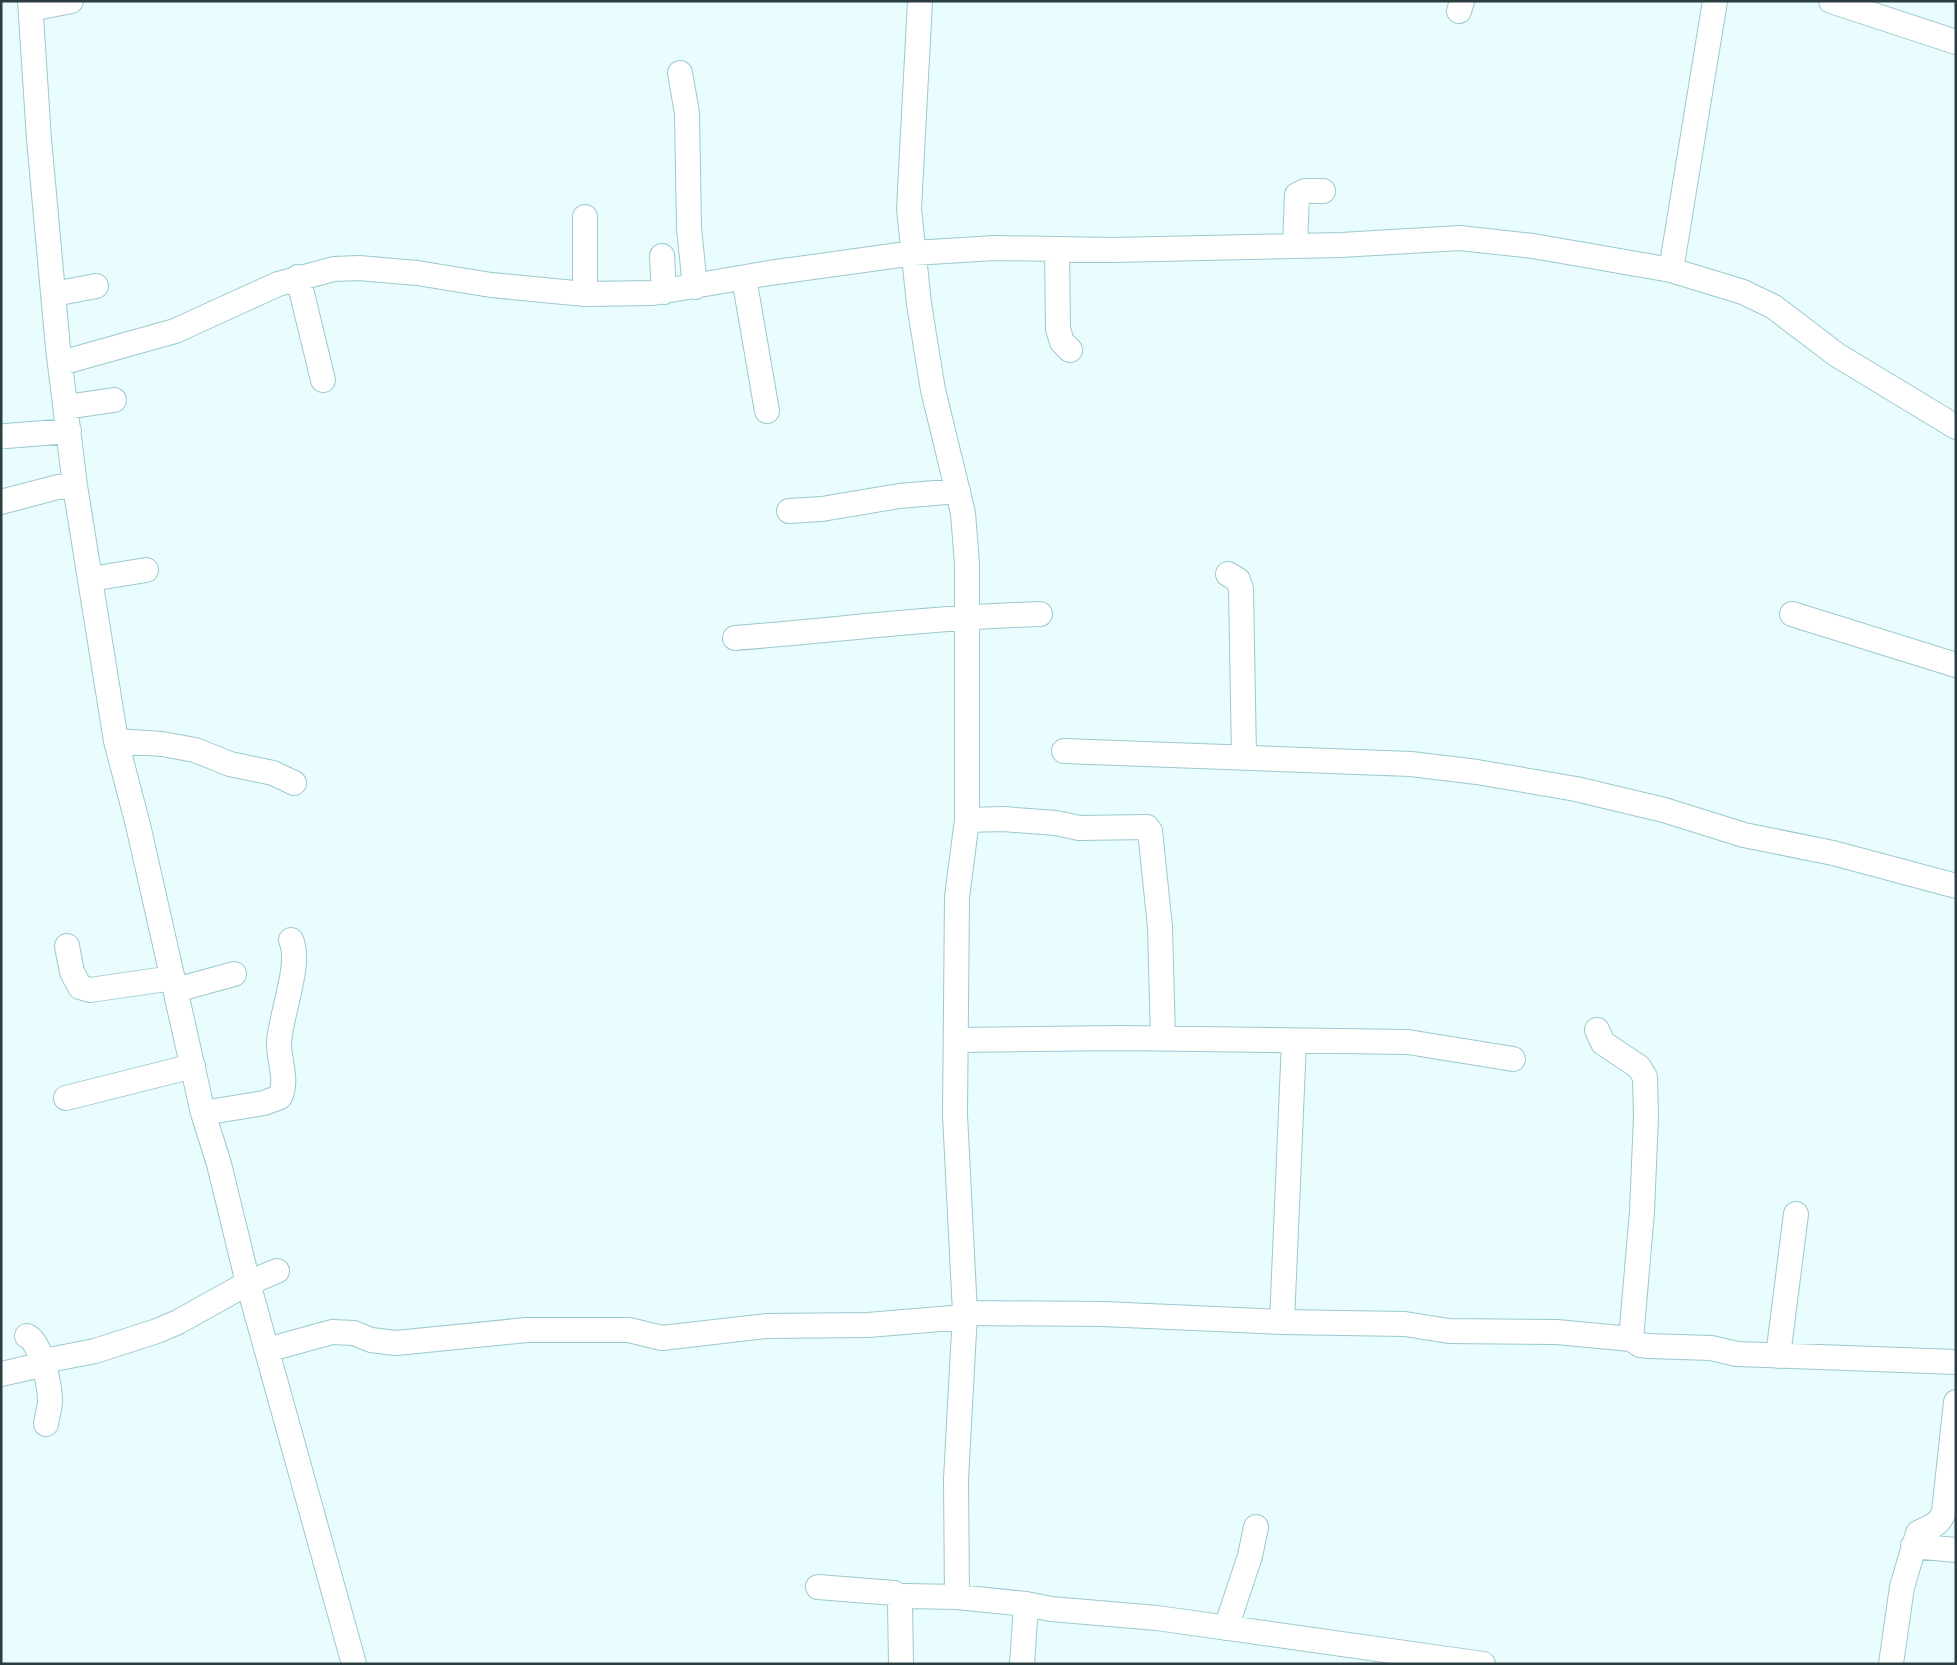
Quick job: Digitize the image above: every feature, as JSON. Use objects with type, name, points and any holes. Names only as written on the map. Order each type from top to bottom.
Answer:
[{"type":"street","points":[[71,1],[30,5],[38,140],[66,407],[54,432],[66,486],[91,579],[116,741],[189,1067],[219,1164],[233,1290],[267,1350],[354,1664]]},
{"type":"street","points":[[920,1],[909,209],[933,390],[963,513],[967,564],[982,616],[973,820],[957,897],[959,1040],[955,1116],[967,1314],[956,1479],[957,1597]]},
{"type":"street","points":[[1672,266],[1715,1]]},
{"type":"street","points":[[1831,1],[1956,42]]},
{"type":"street","points":[[680,73],[686,113],[693,273]]},
{"type":"street","points":[[1295,232],[1297,194],[1306,191],[1323,191]]},
{"type":"street","points":[[585,217],[586,289]]},
{"type":"street","points":[[60,363],[174,331],[278,284],[298,277],[334,269],[359,268],[586,289],[663,273],[693,273],[744,278],[914,253],[994,248],[1113,250],[1295,232],[1341,245],[1460,238],[1533,246],[1672,266],[1719,283],[1774,307],[1837,355],[1956,427]]},
{"type":"street","points":[[1057,249],[1058,329],[1062,342],[1070,350]]},
{"type":"street","points":[[298,277],[323,380]]},
{"type":"street","points":[[744,278],[767,411]]},
{"type":"street","points":[[54,294],[96,286]]},
{"type":"street","points":[[66,407],[114,400]]},
{"type":"street","points":[[6,436],[54,432]]},
{"type":"street","points":[[1,502],[66,486]]},
{"type":"street","points":[[789,511],[822,509],[899,496],[958,491]]},
{"type":"street","points":[[91,579],[146,570]]},
{"type":"street","points":[[1228,574],[1238,580],[1241,589],[1244,757]]},
{"type":"street","points":[[735,638],[982,616],[1040,614]]},
{"type":"street","points":[[1792,614],[1956,665]]},
{"type":"street","points":[[116,741],[162,744],[195,750],[230,764],[273,773],[294,783]]},
{"type":"street","points":[[1064,751],[1411,764],[1545,783],[1664,810],[1744,835],[1833,853],[1956,886]]},
{"type":"street","points":[[973,820],[1004,819],[1056,823],[1078,828],[1142,826],[1150,831],[1160,927],[1163,1039]]},
{"type":"street","points":[[203,1113],[264,1103],[280,1097],[284,1089],[279,1043],[293,964],[294,948],[291,940]]},
{"type":"street","points":[[67,946],[72,972],[80,987],[90,990],[141,983],[171,983],[234,974]]},
{"type":"street","points":[[1597,1030],[1603,1043],[1639,1067],[1645,1077],[1646,1116],[1642,1212],[1632,1339]]},
{"type":"street","points":[[959,1040],[986,1038],[1294,1041],[1320,1039],[1408,1042],[1513,1059]]},
{"type":"street","points":[[1282,1322],[1294,1041]]},
{"type":"street","points":[[66,1098],[189,1067]]},
{"type":"street","points":[[1778,1356],[1796,1214]]},
{"type":"street","points":[[1,1374],[95,1350],[157,1331],[178,1322],[233,1290],[277,1271]]},
{"type":"street","points":[[267,1350],[332,1332],[354,1333],[371,1340],[396,1343],[527,1330],[622,1330],[662,1338],[766,1326],[868,1324],[999,1312],[1282,1322],[1405,1324],[1449,1331],[1557,1332],[1632,1339],[1640,1345],[1648,1346],[1702,1347],[1737,1354],[1949,1360],[1956,1362]]},
{"type":"street","points":[[27,1336],[34,1343],[43,1363],[50,1403],[46,1424]]},
{"type":"street","points":[[1892,1664],[1902,1587],[1918,1533],[1932,1527],[1950,1512],[1956,1402]]},
{"type":"street","points":[[1226,1628],[1250,1556],[1256,1527]]},
{"type":"street","points":[[1914,1546],[1956,1550]]},
{"type":"street","points":[[818,1587],[894,1593],[902,1598],[957,1597],[1026,1604],[1051,1609],[1157,1618],[1226,1628],[1361,1655],[1484,1664]]},
{"type":"street","points":[[901,1664],[900,1604],[902,1598]]},
{"type":"street","points":[[1022,1664],[1026,1604]]}]
